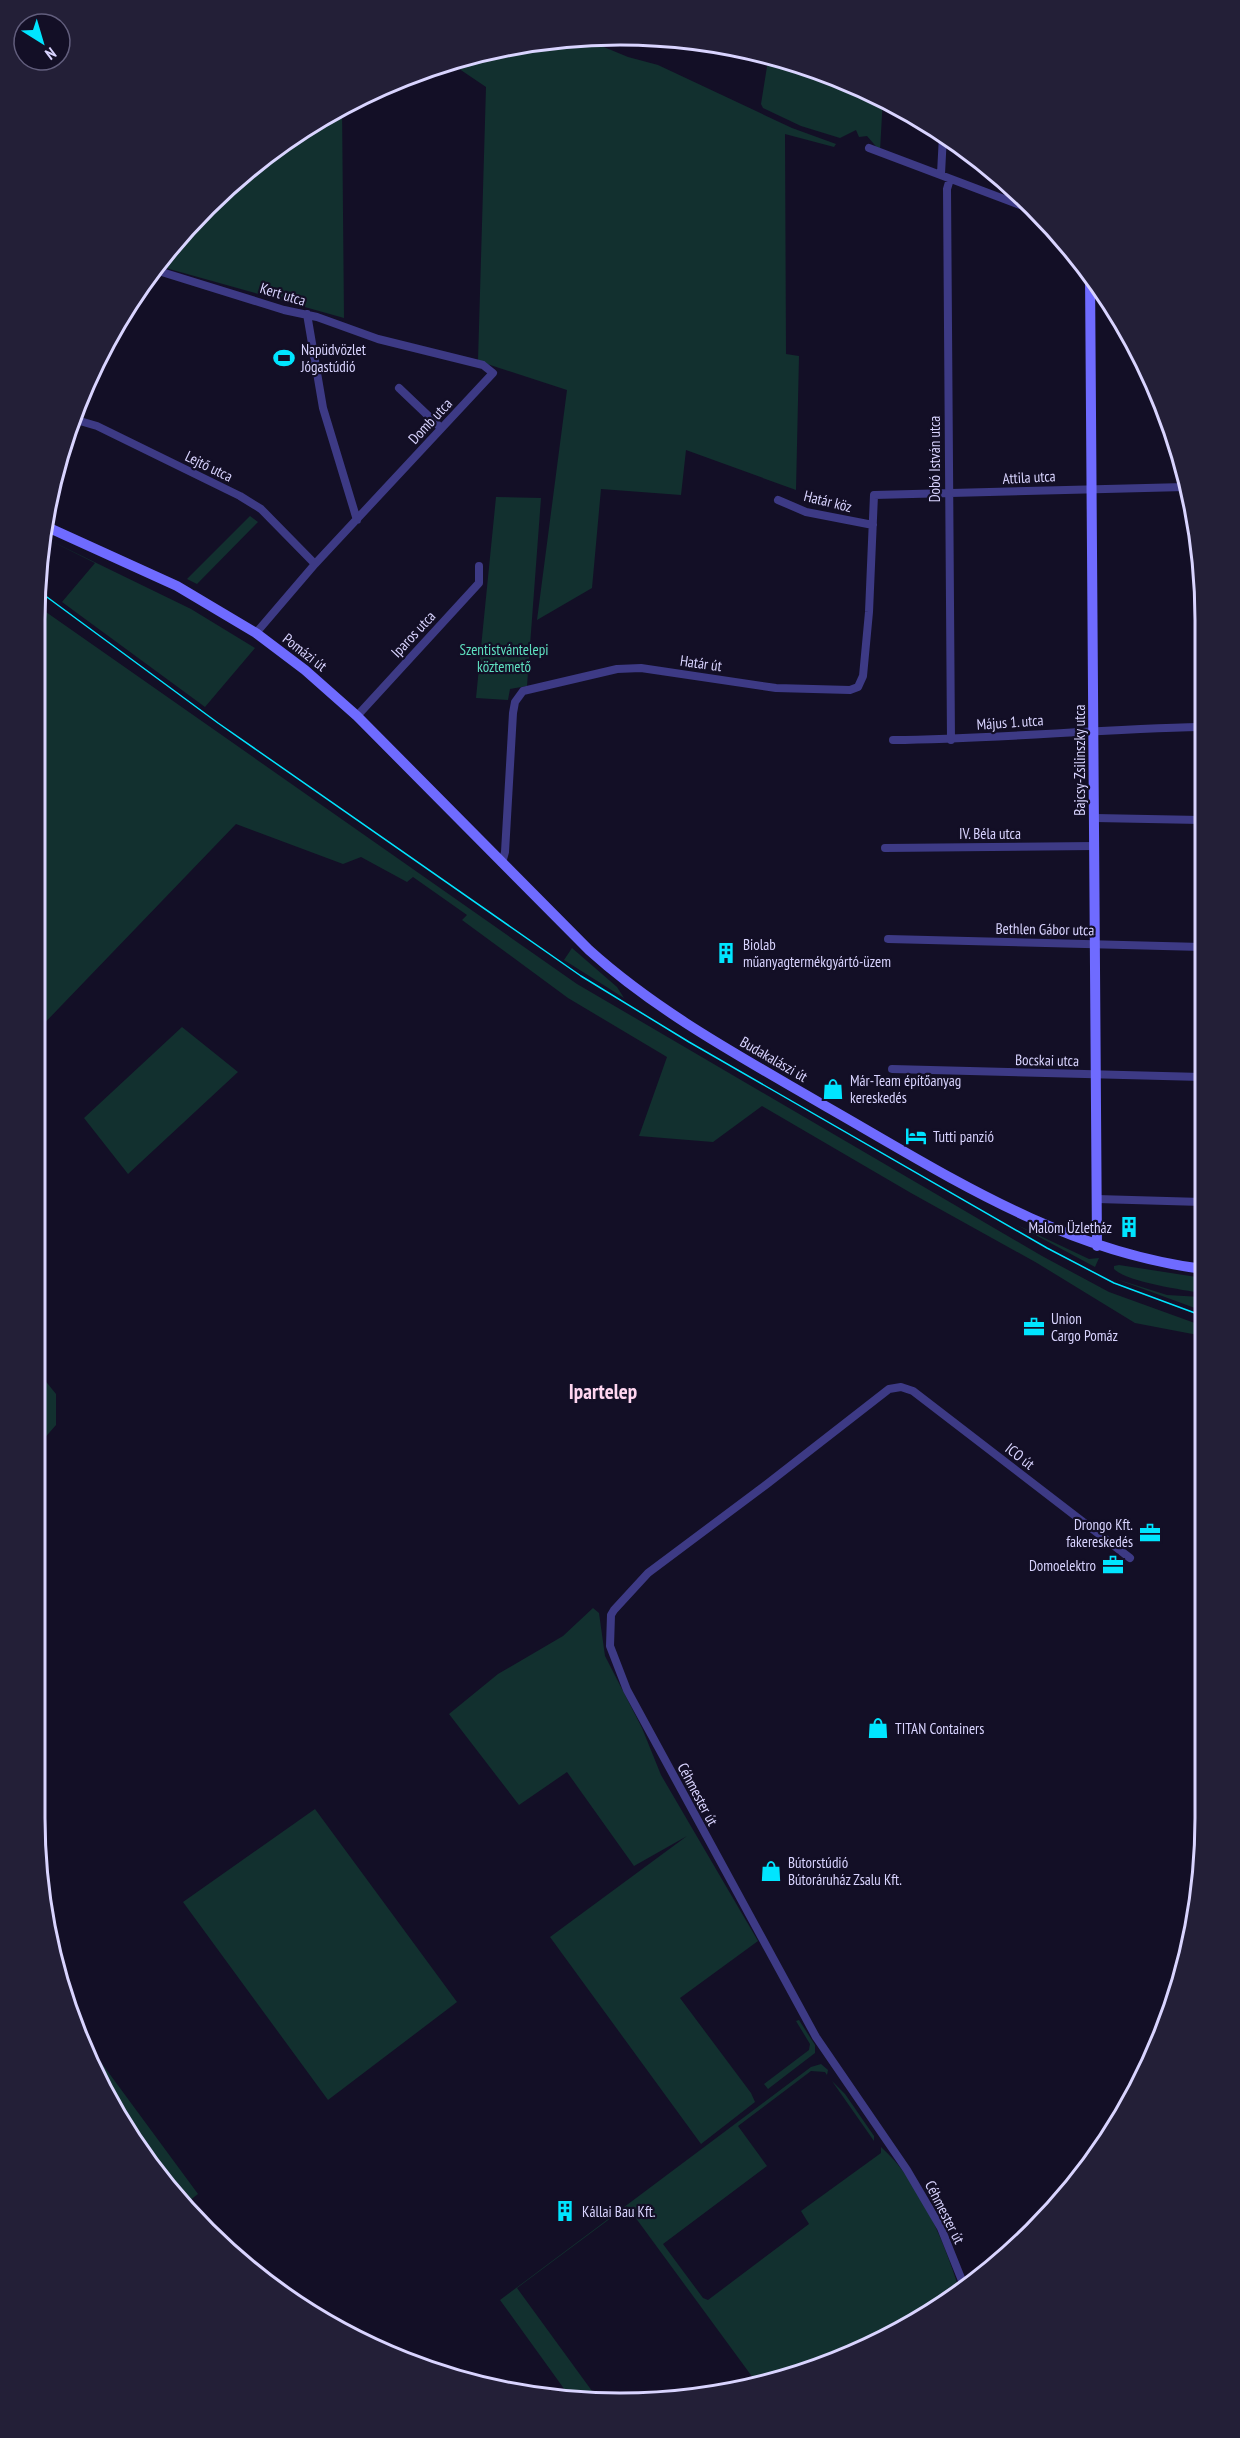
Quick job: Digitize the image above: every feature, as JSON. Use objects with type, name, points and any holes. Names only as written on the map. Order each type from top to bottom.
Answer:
[{"type":"main road","name":"Bajcsy-Zsilinszky utca","points":[[1090,290],[1097,1246]]},
{"type":"main road","name":"Pomázi út","points":[[53,529],[177,586],[256,633],[305,670],[357,716],[502,863]]},
{"type":"main road","name":"Budakalászi út","points":[[502,863],[609,968],[679,1019],[984,1196],[1044,1226],[1097,1246],[1153,1261],[1195,1268]]},
{"type":"street","points":[[941,174],[943,144]]},
{"type":"street","points":[[869,148],[1016,203]]},
{"type":"street","name":"Dobó István utca","points":[[950,179],[947,189],[947,495],[951,740]]},
{"type":"street","name":"Kert utca","points":[[162,272],[284,310],[307,314],[323,408],[357,520]]},
{"type":"street","name":"Domb utca","points":[[256,633],[315,564],[493,374],[483,364],[378,339],[307,314]]},
{"type":"street","points":[[399,388],[441,428]]},
{"type":"street","name":"Lejtő utca","points":[[81,421],[98,426],[240,496],[261,509],[315,564]]},
{"type":"street","name":"Attila utca","points":[[874,495],[947,495],[1092,487],[1179,487]]},
{"type":"street","name":"Határ út","points":[[502,863],[505,852],[513,713],[515,702],[523,692],[617,669],[641,668],[776,688],[850,690],[858,687],[863,676],[866,648],[874,495]]},
{"type":"street","name":"Határ köz","points":[[778,500],[806,512],[873,525]]},
{"type":"street","name":"Iparos utca","points":[[357,716],[479,583],[479,566]]},
{"type":"street","name":"Május 1. utca","points":[[893,740],[951,740],[1094,729],[1195,727]]},
{"type":"street","points":[[1095,818],[1195,820]]},
{"type":"street","name":"IV. Béla utca","points":[[885,848],[1095,846]]},
{"type":"street","name":"Bethlen Gábor utca","points":[[888,939],[1195,947]]},
{"type":"street","name":"Bocskai utca","points":[[892,1069],[1195,1077]]},
{"type":"street","points":[[1097,1199],[1195,1202]]},
{"type":"street","name":"ICO út","points":[[889,1389],[901,1387],[913,1391],[1130,1558]]},
{"type":"street","name":"Céhmester út","points":[[889,1389],[648,1573],[611,1615],[610,1646],[627,1690],[816,2037],[907,2170],[941,2228],[962,2280]]},
{"type":"green space","points":[[600,46],[628,57],[658,65],[792,128],[836,144],[834,147],[785,134],[786,354],[799,356],[796,490],[686,450],[681,495],[601,489],[592,588],[537,620],[567,390],[478,361],[486,87],[459,69],[508,56]]},
{"type":"green space","points":[[767,65],[840,89],[882,108],[880,151],[867,136],[859,137],[856,130],[840,138],[801,126],[763,108],[761,104]]},
{"type":"green space","points":[[342,117],[344,318],[166,268],[213,213],[241,188],[301,142]]},
{"type":"green space","name":"Szentistvántelepi köztemető","points":[[496,497],[541,498],[527,686],[510,689],[508,700],[476,698]]},
{"type":"green space","points":[[250,516],[258,522],[197,584],[187,579]]},
{"type":"green space","points":[[51,541],[191,609],[255,648],[205,707],[62,602],[95,563]]},
{"type":"green space","points":[[45,611],[577,984],[1042,1256],[1109,1292],[1195,1323],[1195,1334],[1135,1323],[1037,1263],[762,1106],[713,1142],[639,1136],[667,1057],[568,998],[462,920],[467,915],[413,877],[407,882],[361,857],[343,864],[236,824],[45,1023]]},
{"type":"green space","points":[[572,948],[617,987],[624,998],[564,960]]},
{"type":"green space","points":[[182,1027],[238,1072],[128,1174],[84,1118]]},
{"type":"green space","points":[[1015,1224],[1089,1259],[1099,1258],[1095,1267]]},
{"type":"green space","points":[[1114,1266],[1195,1277],[1195,1292],[1131,1278],[1121,1274],[1114,1269]]},
{"type":"green space","points":[[1116,1279],[1167,1295],[1195,1297],[1195,1308]]},
{"type":"green space","points":[[45,1380],[56,1394],[56,1425],[45,1438]]},
{"type":"green space","points":[[593,1608],[599,1613],[605,1656],[642,1728],[661,1775],[758,1941],[680,1998],[751,2093],[755,2102],[701,2144],[550,1937],[687,1836],[634,1866],[567,1772],[519,1805],[449,1714],[498,1674],[563,1636]]},
{"type":"green space","points":[[315,1809],[457,2002],[328,2100],[183,1902]]},
{"type":"green space","points":[[799,2020],[815,2045],[815,2053],[768,2089],[764,2084],[809,2050],[810,2044],[796,2021]]},
{"type":"green space","points":[[98,2058],[198,2194],[191,2200],[164,2168],[122,2106]]},
{"type":"green space","points":[[821,2064],[828,2070],[827,2075],[825,2072],[811,2071],[738,2126],[767,2166],[663,2244],[703,2298],[708,2300],[809,2224],[801,2211],[881,2153],[881,2147],[908,2178],[930,2214],[957,2283],[908,2316],[874,2334],[805,2362],[752,2377],[627,2206],[517,2288],[593,2392],[565,2390],[500,2300],[811,2067]]},
{"type":"green space","points":[[832,2081],[845,2094],[874,2136],[874,2141]]},
{"type":"tram line","points":[[46,596],[218,723],[581,976],[689,1042],[1047,1248],[1114,1283],[1195,1313]]},
{"type":"place","name":"Napüdvözlet Jógastúdió","points":[[284,358]]},
{"type":"place","name":"Biolab műanyagtermékgyártó-üzem","points":[[726,953]]},
{"type":"place","name":"Már-Team építőanyag kereskedés","points":[[833,1089]]},
{"type":"place","name":"Tutti panzió","points":[[916,1136]]},
{"type":"place","name":"Malom Üzletház","points":[[1129,1227]]},
{"type":"place","name":"Union Cargo Pomáz","points":[[1034,1327]]},
{"type":"place","name":"Drongo Kft. fakereskedés","points":[[1150,1533]]},
{"type":"place","name":"Domoelektro","points":[[1113,1565]]},
{"type":"place","name":"TITAN Containers","points":[[878,1728]]},
{"type":"place","name":"Bútorstúdió Bútoráruház Zsalu Kft.","points":[[771,1871]]},
{"type":"place","name":"Kállai Bau Kft.","points":[[565,2211]]},
{"type":"district","name":"Ipartelep","points":[[603,1391]]}]
